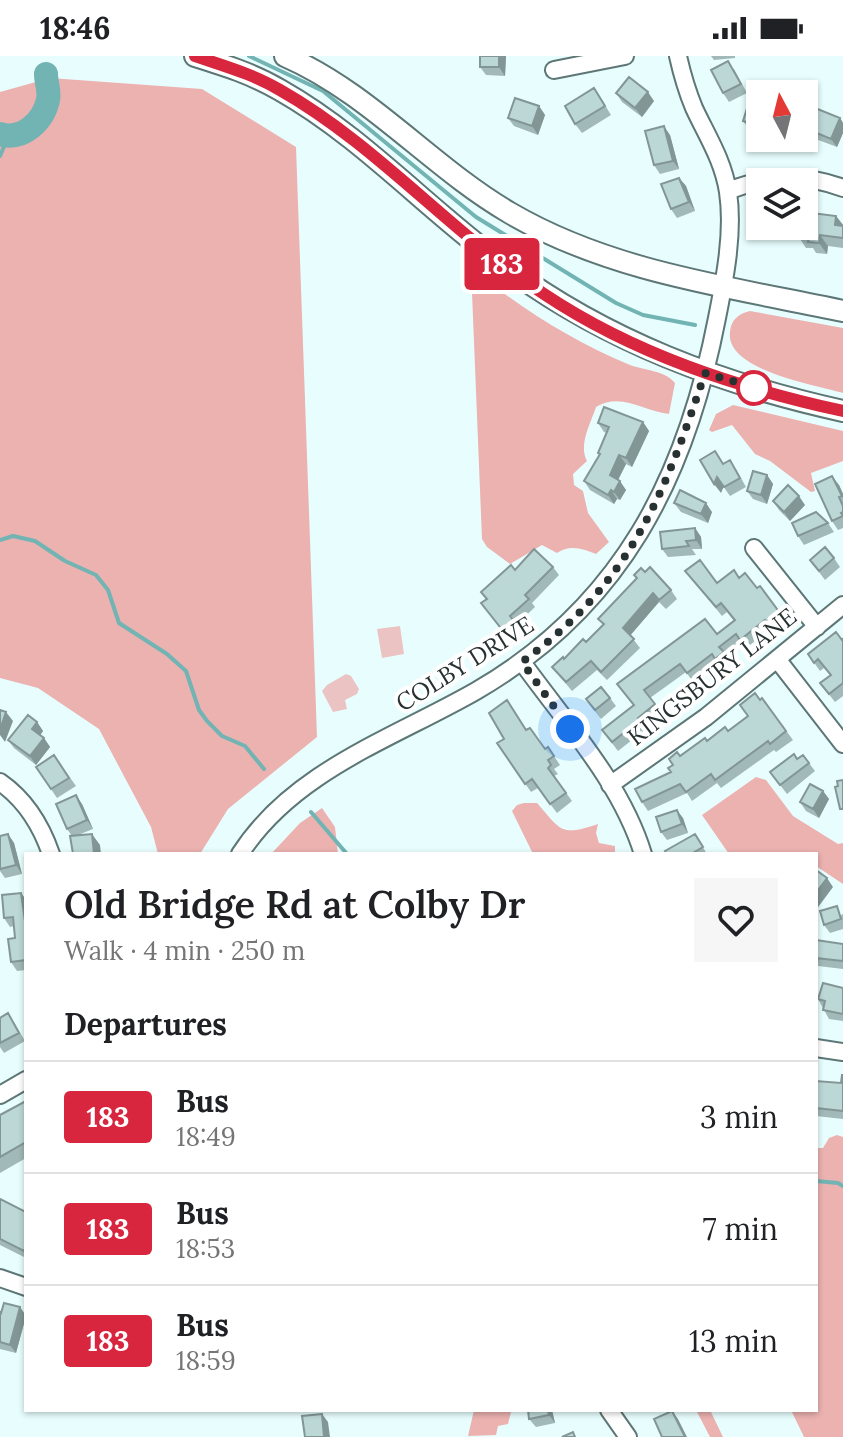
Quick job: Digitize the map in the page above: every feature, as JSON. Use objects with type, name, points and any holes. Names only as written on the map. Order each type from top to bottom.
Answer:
[{"type":"main road","points":[[195,56],[249,74],[297,100],[344,133],[472,241],[545,295],[628,341],[705,373],[843,411]]},
{"type":"main road","points":[[285,56],[348,91],[478,193],[537,228],[579,247],[624,262],[723,287],[843,311]]},
{"type":"street","points":[[554,70],[625,56]]},
{"type":"street","name":"COLBY DRIVE","points":[[242,852],[265,821],[305,785],[522,662],[581,612],[636,541],[669,476],[705,373],[723,287],[730,211],[728,191],[717,153],[694,107],[678,56]]},
{"type":"street","points":[[728,191],[759,180],[784,177],[816,180],[843,188]]},
{"type":"street","points":[[754,548],[817,627]]},
{"type":"street","name":"KINGSBURY LANE","points":[[610,785],[706,717],[843,605]]},
{"type":"street","points":[[777,659],[843,744]]},
{"type":"street","points":[[522,662],[610,785],[642,852]]},
{"type":"street","points":[[0,782],[19,798],[34,818],[50,852]]},
{"type":"street","points":[[818,1048],[843,1052]]},
{"type":"street","points":[[0,1095],[24,1081]]},
{"type":"street","points":[[0,1278],[24,1286]]},
{"type":"street","points":[[610,1412],[628,1437]]},
{"type":"shaded area","points":[[50,78],[202,89],[296,147],[317,737],[228,809],[201,852],[157,852],[151,827],[99,729],[38,688],[0,678],[0,92]]},
{"type":"shaded area","points":[[471,268],[527,310],[567,334],[608,356],[654,371],[675,383],[669,414],[615,401],[596,407],[585,441],[587,461],[573,474],[574,485],[583,491],[588,513],[609,542],[596,554],[572,548],[557,553],[542,545],[510,564],[487,547],[482,539]]},
{"type":"shaded area","points":[[750,311],[843,328],[843,393],[774,374],[742,356],[732,345],[730,332],[736,318]]},
{"type":"shaded area","points":[[733,405],[843,431],[843,461],[811,473],[815,491],[811,492],[770,461],[755,454],[732,425],[712,432],[709,430],[716,414]]},
{"type":"shaded area","points":[[400,626],[404,654],[382,658],[377,629]]},
{"type":"shaded area","points":[[346,674],[351,676],[359,689],[357,694],[345,700],[347,709],[333,712],[322,691]]},
{"type":"shaded area","points":[[756,777],[766,780],[793,816],[838,844],[843,843],[843,884],[818,867],[818,852],[728,852],[702,815]]},
{"type":"shaded area","points":[[537,803],[551,820],[568,830],[598,824],[596,833],[599,843],[615,846],[615,852],[532,852],[512,811],[517,805]]},
{"type":"shaded area","points":[[322,808],[335,827],[338,852],[273,852],[300,823]]},
{"type":"shaded area","points":[[837,1135],[843,1137],[843,1437],[804,1437],[792,1412],[818,1412],[818,1148],[823,1148],[829,1138]]},
{"type":"shaded area","points":[[474,1412],[511,1412],[508,1424],[498,1426],[496,1435],[468,1436]]},
{"type":"shaded area","points":[[697,1412],[711,1412],[723,1437],[710,1437]]},
{"type":"building","points":[[480,56],[499,56],[499,67],[480,67]]},
{"type":"building","points":[[728,61],[741,84],[723,93],[711,70]]},
{"type":"building","points":[[629,77],[648,92],[635,108],[616,93]]},
{"type":"building","points":[[594,88],[605,106],[575,124],[565,106]]},
{"type":"building","points":[[515,98],[539,106],[532,126],[508,118]]},
{"type":"building","points":[[818,109],[840,118],[831,139],[818,134]]},
{"type":"building","points":[[664,126],[673,161],[654,165],[645,131]]},
{"type":"building","points":[[679,178],[689,202],[671,209],[661,184]]},
{"type":"building","points":[[818,214],[836,216],[835,225],[843,226],[843,238],[820,235],[819,243],[808,242],[818,240]]},
{"type":"building","points":[[604,407],[643,422],[626,458],[619,455],[610,475],[620,481],[614,492],[611,490],[608,495],[584,481],[600,454],[609,427],[598,423]]},
{"type":"building","points":[[715,451],[723,464],[730,460],[740,478],[724,487],[717,477],[714,484],[700,460]]},
{"type":"building","points":[[753,471],[767,475],[761,495],[747,491]]},
{"type":"building","points":[[832,476],[842,496],[839,497],[843,516],[832,521],[815,484]]},
{"type":"building","points":[[788,485],[799,496],[784,512],[773,501]]},
{"type":"building","points":[[680,490],[706,503],[701,514],[674,503]]},
{"type":"building","points":[[816,512],[828,523],[798,536],[792,523]]},
{"type":"building","points":[[695,528],[696,540],[686,541],[689,546],[662,549],[660,532]]},
{"type":"building","points":[[825,547],[834,558],[819,571],[810,560]]},
{"type":"building","points":[[534,549],[553,567],[525,595],[529,599],[510,616],[515,623],[504,632],[481,603],[487,599],[481,592],[511,565],[515,570]]},
{"type":"building","points":[[700,560],[717,583],[734,570],[739,578],[745,573],[757,588],[760,586],[780,613],[767,623],[765,620],[740,640],[736,634],[719,647],[724,652],[715,659],[712,654],[687,673],[680,664],[644,690],[655,704],[612,742],[602,730],[634,705],[617,684],[705,619],[717,634],[735,620],[721,603],[716,607],[685,571]]},
{"type":"building","points":[[650,567],[671,590],[659,600],[653,593],[623,628],[634,639],[601,672],[591,661],[566,682],[552,667],[583,639],[586,642],[604,624],[598,619],[637,578],[634,575],[641,568],[645,572]]},
{"type":"building","points":[[836,632],[843,639],[843,683],[829,694],[820,683],[831,675],[818,659],[814,663],[808,654]]},
{"type":"building","points":[[601,687],[610,698],[595,710],[586,699]]},
{"type":"building","points":[[755,693],[786,731],[715,780],[711,774],[686,792],[680,784],[642,802],[635,789],[671,772],[668,768],[673,765],[669,759],[677,752],[680,756],[705,738],[707,741],[725,727],[728,731],[748,716],[740,705]]},
{"type":"building","points":[[507,700],[526,730],[530,728],[554,756],[548,760],[551,765],[548,768],[566,793],[550,804],[532,779],[525,784],[497,743],[504,739],[489,713]]},
{"type":"building","points":[[0,710],[6,712],[0,730]]},
{"type":"building","points":[[28,715],[37,722],[32,729],[44,738],[30,756],[8,740]]},
{"type":"building","points":[[794,754],[797,759],[803,755],[809,763],[780,785],[770,772]]},
{"type":"building","points":[[54,755],[69,778],[51,789],[36,767]]},
{"type":"building","points":[[843,780],[843,809],[840,809],[835,787],[838,786],[837,781]]},
{"type":"building","points":[[810,784],[823,791],[813,809],[800,802]]},
{"type":"building","points":[[76,795],[87,820],[67,829],[56,804]]},
{"type":"building","points":[[677,810],[682,824],[661,832],[656,817]]},
{"type":"building","points":[[8,834],[16,865],[0,869],[0,836]]},
{"type":"building","points":[[92,834],[94,852],[73,852],[70,836]]},
{"type":"building","points":[[695,834],[703,847],[694,852],[665,851]]},
{"type":"building","points":[[818,871],[827,878],[818,890]]},
{"type":"building","points":[[21,893],[24,960],[11,962],[8,939],[15,938],[13,917],[4,918],[2,895]]},
{"type":"building","points":[[837,906],[841,919],[824,925],[820,911]]},
{"type":"building","points":[[818,940],[843,944],[843,961],[818,958]]},
{"type":"building","points":[[823,983],[843,988],[843,1014],[823,1010],[825,1001],[818,999]]},
{"type":"building","points":[[8,1013],[19,1033],[0,1043],[0,1018]]},
{"type":"building","points":[[843,1075],[843,1111],[818,1108],[818,1081],[841,1083]]},
{"type":"building","points":[[24,1102],[24,1143],[0,1157],[0,1115]]},
{"type":"building","points":[[0,1199],[24,1211],[24,1251],[0,1239]]},
{"type":"building","points":[[4,1303],[20,1307],[10,1345],[0,1342],[0,1312]]},
{"type":"building","points":[[528,1412],[548,1412],[549,1415],[529,1419]]},
{"type":"building","points":[[672,1412],[685,1437],[662,1437],[654,1419]]},
{"type":"building","points":[[322,1414],[324,1437],[305,1437],[302,1416]]},
{"type":"waterway","points":[[249,56],[323,91],[476,217],[616,303],[643,315],[695,325]]},
{"type":"waterway","points":[[0,134],[24,132],[41,116],[49,93],[46,74]]},
{"type":"waterway","points":[[0,156],[8,137]]},
{"type":"waterway","points":[[0,540],[13,536],[35,541],[65,561],[96,575],[108,590],[119,623],[167,654],[186,671],[199,710],[207,721],[222,736],[245,746],[264,769]]},
{"type":"waterway","points":[[311,812],[345,852]]},
{"type":"waterway","points":[[818,1181],[843,1186]]},
{"type":"bus line","name":"183","points":[[195,56],[249,74],[297,100],[344,133],[472,241],[545,295],[594,324],[705,373],[843,411]]},
{"type":"route","points":[[570,729],[522,662],[581,612],[636,541],[669,476],[705,373],[757,388],[754,388]]}]
